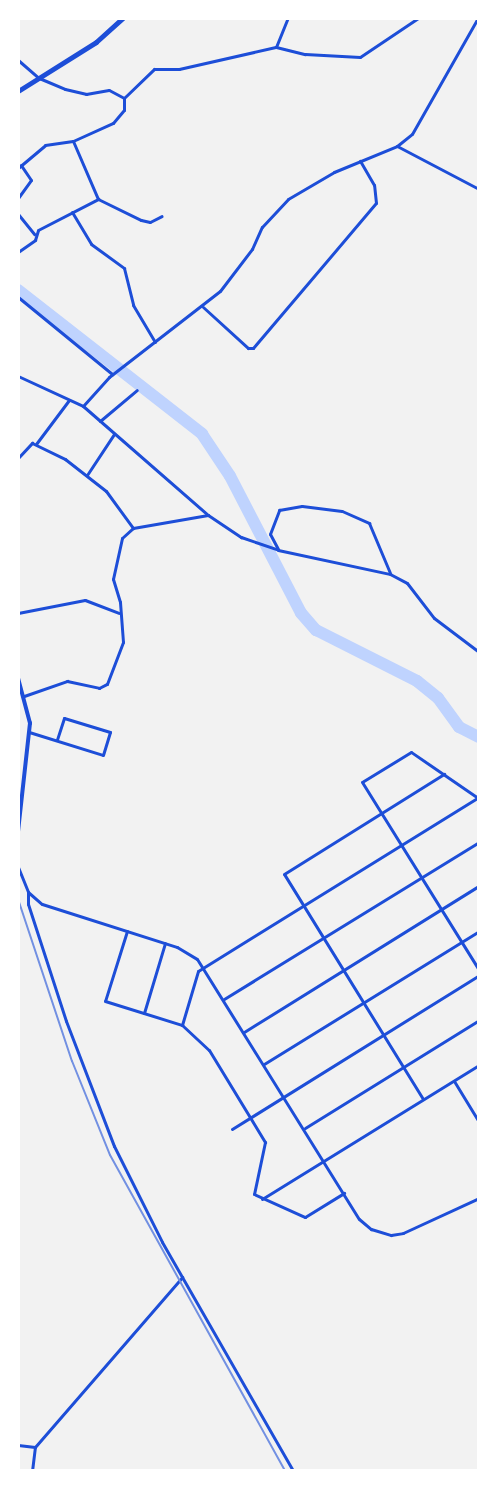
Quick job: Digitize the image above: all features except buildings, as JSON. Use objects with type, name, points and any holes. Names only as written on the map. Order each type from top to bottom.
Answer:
[{"type":"highway","points":[[18,91],[96,42],[123,18]]},
{"type":"street","points":[[276,47],[288,18]]},
{"type":"street","points":[[18,198],[31,180],[19,166],[45,145],[73,141],[113,123],[124,110],[124,98],[154,69],[179,69],[276,47],[305,54],[360,57],[418,18]]},
{"type":"street","points":[[83,406],[114,374],[202,306],[234,274],[274,211],[334,172],[397,146],[412,134],[478,18]]},
{"type":"street","points":[[18,60],[39,78],[79,93],[109,90],[124,98]]},
{"type":"street","points":[[73,141],[98,200],[141,220],[150,222],[162,216]]},
{"type":"street","points":[[397,146],[479,189]]},
{"type":"street","points":[[202,306],[248,348],[253,348],[376,203],[374,185],[360,162]]},
{"type":"street","points":[[34,234],[98,200]]},
{"type":"street","points":[[72,212],[92,244],[124,268],[133,305],[155,343]]},
{"type":"street","points":[[18,214],[34,234],[35,240],[18,252]]},
{"type":"street","points":[[18,297],[114,374]]},
{"type":"street","points":[[18,375],[83,406],[208,515],[260,546],[390,574],[407,583],[434,618],[479,652]]},
{"type":"street","points":[[100,421],[137,390]]},
{"type":"street","points":[[36,444],[69,400]]},
{"type":"street","points":[[87,475],[114,434]]},
{"type":"street","points":[[18,458],[32,443],[87,475],[106,491],[133,528]]},
{"type":"street","points":[[278,550],[270,534],[279,510],[302,506],[342,511],[369,523],[390,574]]},
{"type":"street","points":[[24,696],[67,681],[104,687],[123,642],[113,579],[122,538],[133,528],[208,515]]},
{"type":"street","points":[[18,613],[85,600],[119,613]]},
{"type":"street","points":[[18,678],[24,696],[29,732],[18,832]]},
{"type":"street","points":[[29,732],[103,755],[110,732],[64,718],[57,740]]},
{"type":"street","points":[[182,1025],[198,971],[304,906],[402,845],[478,798],[411,752],[362,782],[382,812],[402,845],[422,876],[479,970]]},
{"type":"street","points":[[423,1099],[284,874],[444,774]]},
{"type":"street","points":[[224,999],[479,842]]},
{"type":"street","points":[[18,867],[28,892],[34,925],[92,1096],[133,1186],[293,1471]]},
{"type":"street","points":[[244,1032],[479,886]]},
{"type":"street","points":[[28,892],[48,907],[188,952],[204,967],[364,1224],[391,1235],[410,1231],[479,1198]]},
{"type":"street","points":[[127,931],[105,1001],[182,1025],[209,1050],[265,1142],[254,1194],[305,1217],[344,1193]]},
{"type":"street","points":[[264,1064],[479,931]]},
{"type":"street","points":[[144,1013],[165,943]]},
{"type":"street","points":[[231,1129],[479,975]]},
{"type":"street","points":[[305,1128],[479,1020]]},
{"type":"street","points":[[262,1198],[478,1066]]},
{"type":"street","points":[[454,1081],[479,1122]]},
{"type":"street","points":[[32,1471],[35,1447],[182,1276]]},
{"type":"street","points":[[18,1445],[35,1447]]},
{"type":"waterway","points":[[18,290],[202,434],[230,476],[301,613],[316,630],[417,681],[438,698],[459,727],[479,737]]},
{"type":"railway","points":[[18,899],[72,1061],[110,1155],[285,1471]]}]
